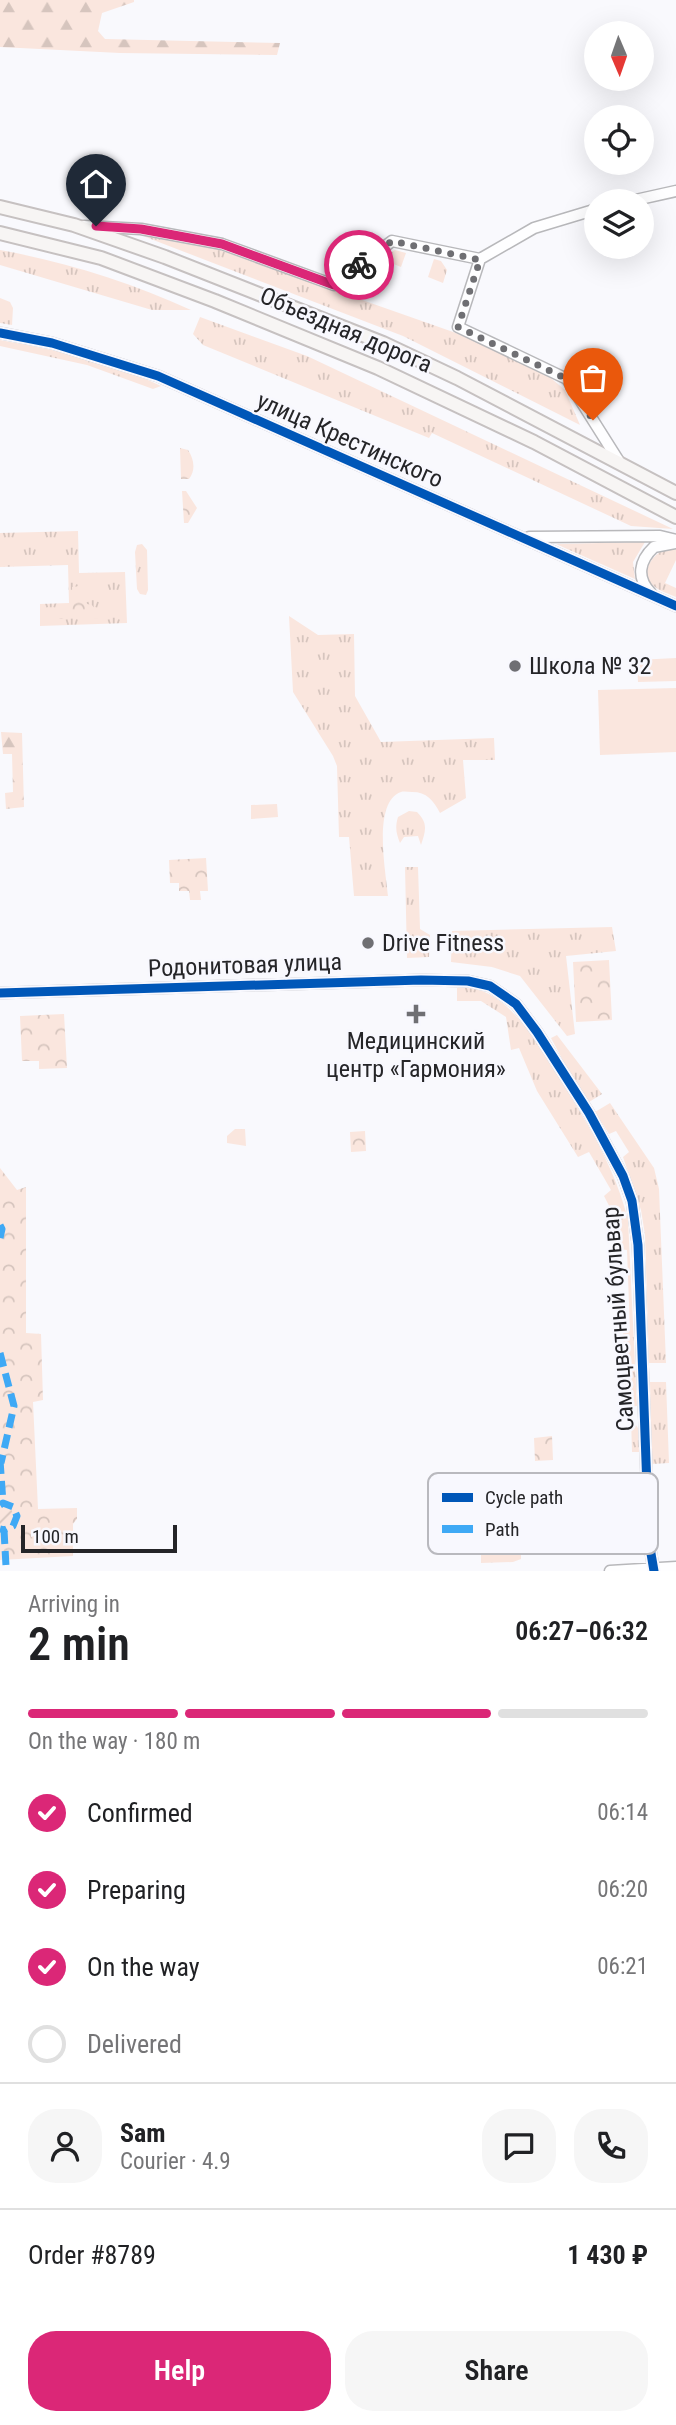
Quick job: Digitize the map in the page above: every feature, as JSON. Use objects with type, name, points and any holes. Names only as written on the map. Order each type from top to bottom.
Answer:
[{"type":"main road","name":"Объездная дорога","points":[[0,207],[74,225],[224,279],[383,343],[457,378],[676,493]]},
{"type":"main road","name":"Объездная дорога","points":[[0,233],[101,258],[256,317],[377,368],[534,442],[676,517]]},
{"type":"street","points":[[654,196],[676,191]]},
{"type":"street","points":[[584,213],[534,228],[480,260],[458,327],[567,379],[620,464]]},
{"type":"street","points":[[74,225],[141,229],[222,244],[334,285],[392,241],[480,260]]},
{"type":"street","name":"улица Крестинского","points":[[0,333],[52,343],[158,376],[676,606]]},
{"type":"street","points":[[525,537],[660,536],[676,541]]},
{"type":"street","points":[[654,596],[643,583],[641,566],[648,552],[654,547],[676,541]]},
{"type":"street","name":"Родонитовая улица","points":[[0,993],[367,980],[468,981],[490,986]]},
{"type":"street","name":"Самоцветный бульвар","points":[[490,986],[516,1004],[537,1032],[589,1113],[623,1176],[632,1201],[638,1245],[646,1473]]},
{"type":"street","points":[[610,1571],[676,1567]]},
{"type":"green space","points":[[0,0],[134,0],[102,13],[98,31],[105,39],[280,43],[277,55],[120,53],[0,47]]},
{"type":"green space","points":[[143,236],[220,250],[456,333],[540,369],[565,390],[580,425],[403,336]]},
{"type":"green space","points":[[0,250],[97,274],[145,290],[191,310],[152,310],[0,265]]},
{"type":"green space","points":[[395,250],[406,253],[401,267],[386,261],[388,254]]},
{"type":"green space","points":[[434,259],[441,261],[447,270],[443,283],[428,277]]},
{"type":"green space","points":[[362,274],[369,276],[369,289],[350,283]]},
{"type":"green space","points":[[0,298],[10,302],[13,308],[12,325],[0,323]]},
{"type":"green space","points":[[200,317],[307,356],[673,529],[631,526],[432,433],[429,438],[203,345],[193,334]]},
{"type":"green space","points":[[0,340],[102,363],[161,386],[153,389],[87,365],[0,346]]},
{"type":"green space","points":[[180,448],[188,450],[193,461],[193,472],[189,479],[181,479]]},
{"type":"green space","points":[[182,491],[186,491],[197,508],[188,523],[184,523]]},
{"type":"green space","points":[[78,531],[79,573],[125,572],[127,623],[40,626],[40,604],[69,603],[68,565],[0,567],[0,533]]},
{"type":"green space","points":[[645,542],[633,562],[635,579],[556,544]]},
{"type":"green space","points":[[142,544],[147,550],[146,595],[140,594],[137,589],[135,552],[137,545]]},
{"type":"green space","points":[[667,548],[676,548],[676,560],[665,583],[676,588],[676,597],[657,589],[647,576],[652,560]]},
{"type":"green space","points":[[81,586],[82,603],[92,605],[101,618],[57,619],[59,612],[73,603],[72,587]]},
{"type":"green space","points":[[289,616],[318,635],[354,634],[355,696],[381,742],[494,738],[495,760],[463,760],[466,798],[440,813],[422,793],[402,792],[392,798],[386,809],[383,839],[388,896],[354,896],[349,837],[339,837],[337,766],[293,692]]},
{"type":"green space","points":[[676,658],[676,681],[638,682],[637,660]]},
{"type":"green space","points":[[676,688],[676,752],[600,755],[598,690]]},
{"type":"green space","points":[[1,732],[22,733],[24,807],[6,809],[5,793],[13,792],[12,754],[3,754]]},
{"type":"green space","points":[[277,804],[278,817],[251,819],[251,805]]},
{"type":"green space","points":[[409,811],[417,812],[424,823],[421,845],[418,836],[404,837],[400,843],[396,827],[398,817]]},
{"type":"green space","points":[[206,858],[208,891],[200,891],[201,900],[190,900],[189,891],[179,891],[179,883],[170,883],[169,860]]},
{"type":"green space","points":[[405,867],[418,867],[420,929],[430,935],[429,957],[407,958]]},
{"type":"green space","points":[[612,927],[616,951],[566,956],[575,1034],[567,1036],[520,976],[492,967],[451,962],[452,931]]},
{"type":"green space","points":[[609,960],[612,1020],[576,1022],[573,962]]},
{"type":"green space","points":[[457,988],[469,988],[489,994],[522,1022],[572,1099],[611,1169],[628,1220],[637,1406],[629,1407],[629,1390],[625,1384],[623,1332],[630,1331],[627,1250],[619,1249],[618,1223],[604,1196],[611,1190],[589,1152],[578,1157],[537,1091],[519,1048],[511,1050],[506,1017],[481,1001],[457,1001]]},
{"type":"green space","points":[[64,1014],[67,1068],[39,1069],[39,1061],[22,1061],[20,1016]]},
{"type":"green space","points":[[557,1035],[602,1094],[589,1102],[551,1038]]},
{"type":"green space","points":[[610,1103],[654,1168],[659,1189],[666,1363],[649,1363],[645,1235],[641,1210],[623,1157],[629,1152],[616,1131],[609,1134],[595,1112]]},
{"type":"green space","points":[[235,1129],[245,1129],[246,1146],[227,1143],[227,1136]]},
{"type":"green space","points":[[365,1131],[366,1151],[351,1152],[350,1132]]},
{"type":"green space","points":[[0,1168],[17,1190],[26,1187],[26,1333],[41,1334],[43,1400],[33,1402],[38,1509],[77,1508],[77,1519],[73,1524],[73,1556],[0,1560]]},
{"type":"green space","points":[[650,1382],[666,1382],[669,1463],[652,1464]]},
{"type":"green space","points":[[631,1418],[638,1428],[639,1452],[632,1452]]},
{"type":"green space","points":[[552,1436],[553,1460],[535,1461],[534,1438]]},
{"type":"green space","points":[[3,1506],[11,1509],[14,1516],[12,1523],[4,1527],[0,1526],[0,1508]]},
{"type":"green space","points":[[481,1554],[521,1554],[521,1559],[513,1562],[481,1563]]},
{"type":"marked path","points":[[0,1225],[0,1238]]},
{"type":"marked path","points":[[0,1353],[14,1406],[1,1463]]},
{"type":"marked path","points":[[0,1460],[3,1503]]},
{"type":"marked path","points":[[0,1505],[3,1503],[13,1507],[17,1516],[13,1526],[0,1529]]},
{"type":"marked path","points":[[4,1530],[6,1566]]},
{"type":"cycle path","points":[[0,333],[52,343],[158,376],[676,606]]},
{"type":"cycle path","points":[[0,993],[421,980],[468,981],[490,986],[516,1004],[589,1113],[623,1176],[632,1201],[638,1245],[646,1473]]},
{"type":"cycle path","points":[[651,1554],[654,1571]]},
{"type":"way so far","points":[[359,265],[392,241],[480,260],[458,327],[567,379],[593,420]]},
{"type":"place","name":"Школа № 32","points":[[515,666]]},
{"type":"place","name":"Drive Fitness","points":[[368,943]]},
{"type":"place","name":"Медицинский центр «Гармония»","points":[[416,1014]]},
{"type":"route","points":[[96,226],[141,229],[222,244],[334,285],[359,265]]}]
